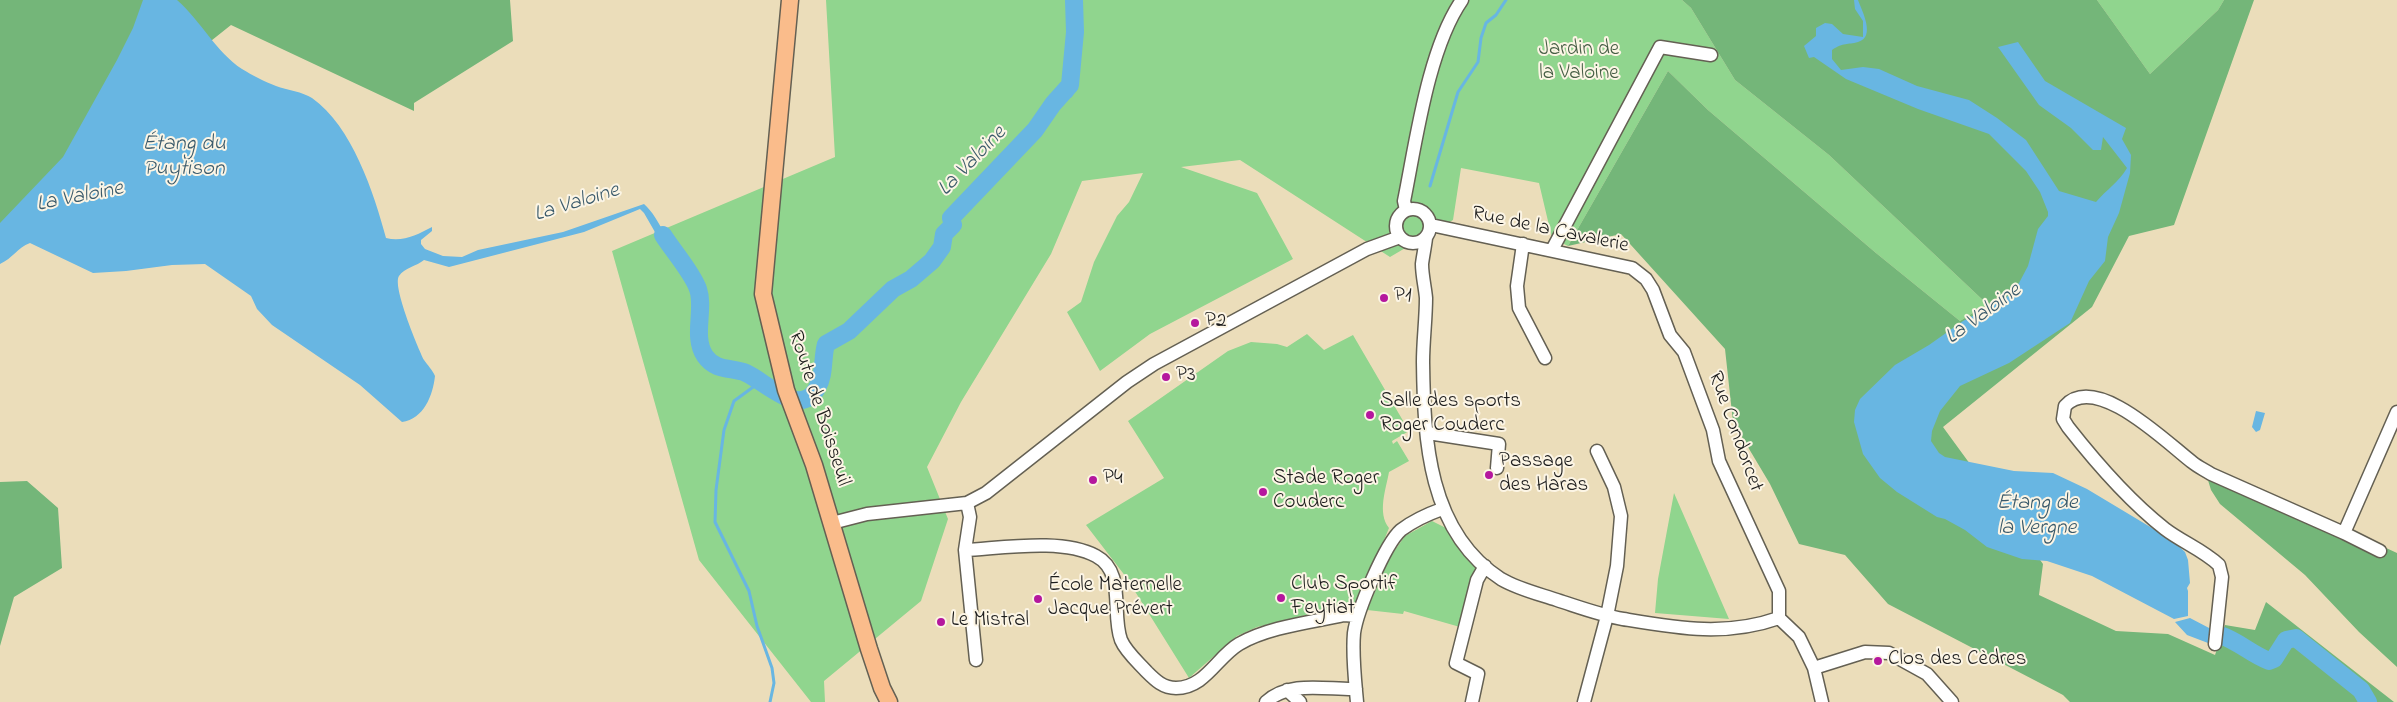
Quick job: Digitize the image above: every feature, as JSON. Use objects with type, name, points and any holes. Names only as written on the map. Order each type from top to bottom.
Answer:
[{"type":"main road","name":"Route de Boisseuil","points":[[790,0],[763,294],[786,390],[814,465],[869,649],[882,688],[889,702]]},
{"type":"street","points":[[1406,210],[1404,202],[1429,83],[1451,16],[1462,0]]},
{"type":"street","points":[[1552,250],[1660,47],[1711,55]]},
{"type":"street","points":[[1408,180],[1419,210]]},
{"type":"street","points":[[1367,249],[1406,210],[1419,210],[1428,216],[1431,226],[1426,238],[1422,265]]},
{"type":"street","points":[[1396,221],[1396,227],[1404,241],[1414,244],[1426,238]]},
{"type":"street","name":"Rue de la Cavalerie","points":[[1431,226],[1632,268],[1646,279],[1653,290]]},
{"type":"street","points":[[832,523],[868,514],[967,503],[986,493],[1127,382],[1154,364],[1367,249],[1400,237]]},
{"type":"street","points":[[1414,244],[1422,265],[1426,298],[1424,406],[1433,474],[1442,509],[1462,542],[1485,566],[1501,579],[1519,588],[1608,616],[1680,628],[1730,630],[1756,626],[1779,618],[1799,637],[1814,668],[1822,702]]},
{"type":"street","points":[[1523,244],[1517,286],[1519,308],[1545,358]]},
{"type":"street","name":"Rue Condorcet","points":[[1653,290],[1670,335],[1684,352],[1713,430],[1719,461],[1779,591],[1779,618]]},
{"type":"street","points":[[2215,644],[2222,577],[2219,565],[2172,534],[2119,488],[2063,419],[2065,406],[2077,398],[2084,397],[2104,401],[2118,407],[2194,464],[2212,474],[2380,551]]},
{"type":"street","points":[[2344,533],[2397,412]]},
{"type":"street","points":[[1428,433],[1499,444],[1497,468]]},
{"type":"street","points":[[1584,702],[1608,616],[1617,566],[1621,516],[1614,487],[1597,451]]},
{"type":"street","points":[[967,503],[970,517],[966,550],[976,660]]},
{"type":"street","points":[[1356,702],[1354,635],[1357,616],[1385,554],[1400,532],[1420,518],[1442,509]]},
{"type":"street","points":[[966,550],[1042,545],[1096,556],[1105,562],[1114,579],[1120,635],[1127,651],[1157,682],[1176,688],[1196,683],[1238,645],[1253,637],[1344,614],[1357,616]]},
{"type":"street","points":[[1472,702],[1478,674],[1456,663],[1478,580],[1485,566]]},
{"type":"street","points":[[1814,668],[1865,652],[1889,653],[1927,674],[1952,702]]},
{"type":"street","points":[[1266,702],[1287,690],[1306,687],[1356,688]]},
{"type":"street","points":[[1287,690],[1300,702]]},
{"type":"green space","points":[[0,0],[510,0],[513,41],[414,103],[414,111],[231,25],[138,99],[0,242]]},
{"type":"green space","name":"Jardin de la Valoine","points":[[826,0],[1682,0],[1691,8],[1735,80],[1829,155],[1987,304],[1960,321],[1876,253],[1708,110],[1668,71],[1568,246],[1552,238],[1539,183],[1461,168],[1453,220],[1390,257],[1240,160],[1181,167],[1257,193],[1293,259],[1150,334],[1100,371],[1067,312],[1081,302],[1094,262],[1117,216],[1129,202],[1143,173],[1082,181],[1051,254],[961,402],[927,467],[948,519],[921,601],[824,681],[825,702],[811,702],[699,560],[612,251],[835,157]]},
{"type":"green space","points":[[1682,0],[2097,0],[2150,74],[2218,10],[2224,0],[2254,0],[2174,225],[2129,236],[2092,307],[1943,427],[2043,564],[2039,595],[2116,631],[2168,634],[2215,655],[2225,625],[2255,630],[2266,602],[2394,702],[2070,702],[2063,695],[1888,604],[1845,555],[1799,544],[1770,484],[1733,422],[1725,349],[1621,234],[1568,246],[1668,71],[1708,110],[1876,253],[1960,321],[1987,304],[1829,155],[1735,80],[1691,8]]},
{"type":"green space","points":[[2097,0],[2224,0],[2218,10],[2150,74]]},
{"type":"green space","name":"Stade Roger Couderc","points":[[1307,334],[1324,350],[1353,335],[1409,431],[1392,441],[1393,444],[1397,441],[1409,461],[1389,472],[1383,508],[1385,522],[1389,528],[1364,589],[1355,603],[1257,627],[1237,636],[1189,678],[1126,577],[1086,525],[1164,478],[1128,421],[1228,351],[1251,342],[1277,344],[1287,347]]},
{"type":"green space","points":[[2203,464],[2397,553],[2397,667],[2359,632],[2305,575],[2220,504],[2211,490]]},
{"type":"green space","points":[[27,481],[58,508],[62,568],[14,597],[0,646],[0,482]]},
{"type":"green space","points":[[1674,493],[1729,619],[1655,613],[1658,579]]},
{"type":"green space","points":[[1432,521],[1446,528],[1477,568],[1460,627],[1404,611],[1403,614],[1367,610],[1390,557],[1405,536]]},
{"type":"water","name":"Étang du Puytison","points":[[143,0],[177,0],[194,17],[224,54],[242,69],[272,84],[308,96],[326,110],[339,125],[360,162],[375,201],[386,238],[404,238],[432,227],[432,231],[421,240],[421,244],[425,249],[443,256],[462,257],[478,250],[563,232],[644,204],[655,217],[677,256],[706,288],[704,298],[706,318],[705,351],[710,357],[733,371],[757,374],[767,384],[776,387],[785,407],[778,394],[745,373],[729,371],[713,364],[705,356],[701,345],[698,289],[673,251],[667,253],[640,209],[584,232],[449,267],[424,260],[401,273],[398,282],[402,304],[424,360],[435,376],[432,391],[422,411],[410,420],[402,422],[360,385],[272,325],[257,309],[251,296],[205,264],[172,265],[93,273],[30,243],[0,264],[0,223],[63,157],[117,60],[133,28]]},
{"type":"water","points":[[1074,0],[1077,0],[1077,22],[1075,90],[1072,97],[1056,105],[1041,128],[1005,166],[991,186],[955,218],[948,233],[945,251],[931,267],[888,296],[855,336],[839,339],[830,344],[821,389],[815,399],[800,405],[798,401],[802,397],[806,399],[813,392],[820,379],[826,344],[849,331],[893,289],[911,279],[932,261],[941,249],[951,218],[1035,130],[1053,104],[1070,85],[1075,32]]},
{"type":"water","name":"Étang de la Vergne","points":[[1854,0],[1858,0],[1865,17],[1866,35],[1858,42],[1836,47],[1832,50],[1832,59],[1841,70],[1863,67],[1879,69],[1917,86],[1969,100],[2026,140],[2059,191],[2096,202],[2120,178],[2127,168],[2103,137],[2101,150],[2093,150],[2071,128],[2039,105],[1998,47],[2018,42],[2045,81],[2126,128],[2122,139],[2131,155],[2130,173],[2119,213],[2108,237],[2105,261],[2089,281],[2070,323],[2009,363],[1960,386],[1940,411],[1932,431],[1931,441],[1939,453],[1945,457],[2014,471],[2053,473],[2087,489],[2172,540],[2185,552],[2188,560],[2190,583],[2187,588],[2188,616],[2174,619],[2092,576],[2047,561],[2022,559],[1987,547],[1965,530],[1945,519],[1937,517],[1897,492],[1880,478],[1863,454],[1854,422],[1855,410],[1860,399],[1895,365],[1929,345],[1963,321],[2005,299],[2019,283],[2028,266],[2038,229],[2048,216],[2048,212],[2040,192],[2026,171],[1989,134],[1918,109],[1846,79],[1814,57],[1809,58],[1804,46],[1816,36],[1816,28],[1825,23],[1832,24],[1843,34],[1863,37],[1863,21],[1855,9]]},
{"type":"water","points":[[2256,411],[2265,413],[2260,430],[2256,432],[2252,427]]},
{"type":"water","points":[[2190,618],[2211,629],[2208,643],[2187,635],[2175,622]]},
{"type":"water","points":[[2220,635],[2269,661],[2274,659],[2286,640],[2296,638],[2328,661],[2351,686],[2372,692],[2376,702],[2374,702],[2369,693],[2372,702],[2363,702],[2356,691],[2295,641],[2291,642],[2275,662],[2264,663],[2235,644],[2219,638]]},
{"type":"waterway","name":"La Valoine","points":[[663,235],[687,269],[698,289],[700,297],[699,340],[701,348],[709,361],[719,367],[746,373],[783,396],[802,400],[810,397],[820,383],[826,344],[849,331],[893,289],[911,279],[932,261],[942,247],[944,234],[953,225],[951,218],[1035,130],[1053,104],[1070,85],[1075,32],[1074,0]]},
{"type":"waterway","points":[[1430,186],[1458,92],[1478,62],[1481,38],[1486,23],[1496,15],[1506,0]]},
{"type":"waterway","points":[[760,382],[734,401],[724,430],[716,490],[715,522],[749,591],[757,626],[772,668],[774,683],[770,702]]},
{"type":"waterway","name":"La Valoine","points":[[2220,635],[2269,661],[2274,659],[2286,640],[2296,638],[2361,690],[2368,702]]},
{"type":"place","name":"P1","points":[[1384,298]]},
{"type":"place","name":"P2","points":[[1195,323]]},
{"type":"place","name":"P3","points":[[1166,377]]},
{"type":"place","name":"Salle des sports Roger Couderc","points":[[1370,415]]},
{"type":"place","name":"Passage des Haras","points":[[1489,475]]},
{"type":"place","name":"P4","points":[[1093,480]]},
{"type":"place","name":"Stade Roger Couderc","points":[[1263,492]]},
{"type":"place","name":"Club Sportif Feytiat","points":[[1281,598]]},
{"type":"place","name":"École Maternelle Jacque Prévert","points":[[1038,599]]},
{"type":"place","name":"Le Mistral","points":[[941,622]]},
{"type":"place","name":"Clos des Cèdres","points":[[1878,661]]}]
